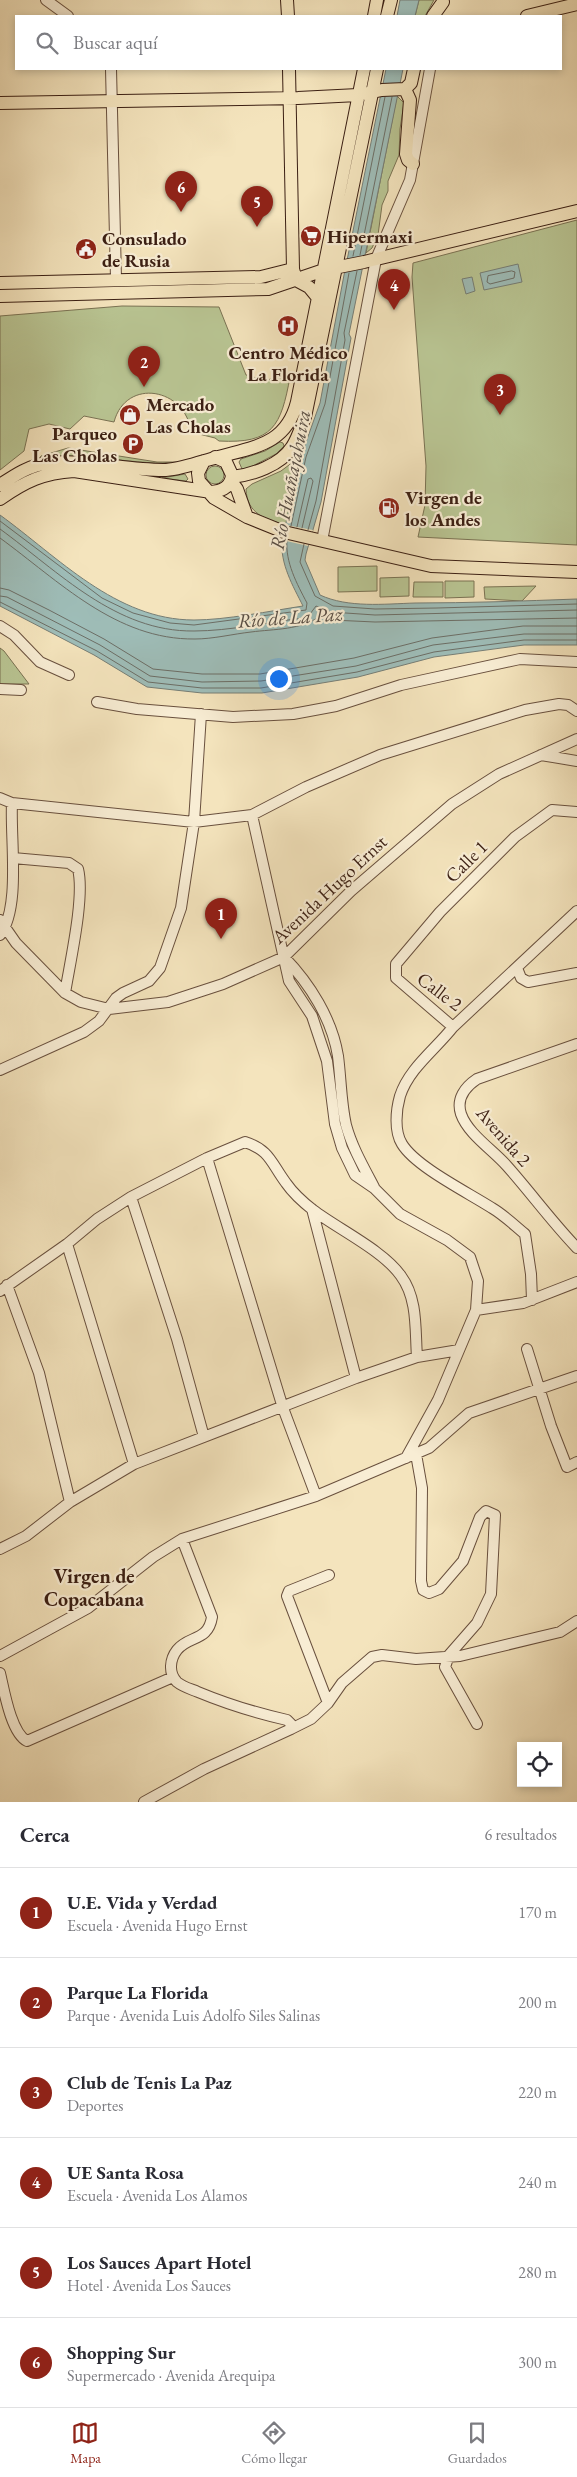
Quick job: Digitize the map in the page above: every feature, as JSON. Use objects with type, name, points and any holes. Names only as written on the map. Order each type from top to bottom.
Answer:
[{"type":"main road","points":[[287,0],[288,15]]},
{"type":"main road","points":[[374,15],[377,0]]},
{"type":"main road","points":[[388,15],[391,0]]},
{"type":"main road","points":[[434,15],[443,1]]},
{"type":"main road","points":[[531,15],[577,4]]},
{"type":"main road","points":[[289,70],[294,274]]},
{"type":"main road","points":[[0,485],[21,472],[46,463],[76,462],[165,470],[258,446],[277,436],[286,427],[295,409],[318,298],[335,268],[358,95],[364,70]]},
{"type":"main road","points":[[0,499],[31,479],[53,473],[74,471],[219,492],[231,479],[244,476],[270,465],[291,449],[297,438],[308,404],[335,268],[377,91],[377,70]]},
{"type":"main road","points":[[0,103],[358,95],[402,89],[410,83],[414,70]]},
{"type":"main road","points":[[402,89],[410,100],[406,154],[408,160],[414,164]]},
{"type":"main road","points":[[0,283],[261,277],[294,274],[335,268],[577,210]]},
{"type":"main road","points":[[0,296],[257,290],[294,274]]},
{"type":"main road","points":[[294,274],[309,286],[318,298]]},
{"type":"main road","points":[[116,279],[116,292]]},
{"type":"main road","points":[[209,459],[226,462],[231,470],[231,479],[237,489],[247,517]]},
{"type":"main road","points":[[209,459],[198,477],[206,491],[247,517],[284,532],[440,568],[577,572]]},
{"type":"street","points":[[46,0],[67,15]]},
{"type":"street","points":[[440,15],[443,1]]},
{"type":"street","points":[[111,70],[116,279]]},
{"type":"street","points":[[316,540],[370,260],[404,198],[414,164],[430,70]]},
{"type":"street","points":[[0,626],[14,634],[40,662],[69,675]]},
{"type":"street","points":[[97,702],[137,709],[233,717],[292,714],[336,706],[401,685],[520,659],[577,662]]},
{"type":"street","points":[[0,689],[21,690]]},
{"type":"street","points":[[0,798],[12,803],[194,822],[252,814],[306,787],[380,755],[525,710],[560,704],[568,705],[577,711]]},
{"type":"street","points":[[0,1070],[84,1032],[99,1021],[123,993],[148,981],[160,968],[181,908],[194,822],[201,714]]},
{"type":"street","name":"Avenida Hugo Ernst","points":[[3,923],[16,943],[65,993],[81,1002],[109,1009],[168,1002],[223,984],[284,958],[365,878],[452,804],[499,774],[577,739]]},
{"type":"street","points":[[540,755],[577,761]]},
{"type":"street","points":[[0,936],[14,874],[12,803]]},
{"type":"street","name":"Calle 1","points":[[396,964],[440,912],[515,837],[552,810],[577,812]]},
{"type":"street","points":[[252,814],[284,958],[297,971],[326,1015],[338,1054],[346,1122],[350,1138],[374,1188],[400,1214],[447,1240],[470,1257],[478,1281],[476,1310],[438,1400],[411,1456],[422,1488],[421,1581],[423,1590],[430,1593],[439,1589],[463,1560],[486,1511],[493,1512],[496,1520],[491,1594],[476,1623],[449,1656],[445,1667],[446,1673],[477,1724]]},
{"type":"street","points":[[13,858],[69,863],[78,869],[80,880],[77,915],[65,993]]},
{"type":"street","name":"Calle 2","points":[[396,964],[396,978],[454,1028],[577,911]]},
{"type":"street","points":[[517,968],[521,978],[528,982],[577,973]]},
{"type":"street","points":[[454,1028],[427,1054],[400,1095],[397,1115],[398,1131],[402,1144],[419,1161],[494,1209],[525,1234],[532,1274],[532,1300]]},
{"type":"street","name":"Avenida 2","points":[[577,1044],[477,1079],[466,1087],[460,1102],[461,1113],[466,1124],[506,1164],[577,1248]]},
{"type":"street","points":[[70,1502],[38,1374],[4,1288],[67,1244],[97,1219],[131,1197],[207,1158],[244,1142],[261,1147],[287,1185],[312,1209],[374,1251],[401,1276],[414,1307],[416,1357]]},
{"type":"street","points":[[207,1158],[283,1408],[316,1496]]},
{"type":"street","points":[[131,1197],[177,1339],[204,1437]]},
{"type":"street","points":[[312,1209],[356,1378]]},
{"type":"street","points":[[565,1236],[577,1233]]},
{"type":"street","points":[[67,1244],[134,1464]]},
{"type":"street","points":[[476,1310],[532,1300],[577,1282]]},
{"type":"street","points":[[527,1349],[567,1467],[577,1462]]},
{"type":"street","points":[[0,1547],[26,1536],[70,1502],[134,1464],[283,1408],[356,1378],[416,1357],[459,1350]]},
{"type":"street","points":[[0,1656],[88,1608],[153,1557],[182,1539],[316,1496],[429,1448],[469,1413],[577,1376]]},
{"type":"street","points":[[182,1539],[212,1617],[208,1630],[178,1649],[171,1662],[173,1677],[183,1686],[233,1707],[287,1720],[291,1724],[291,1729]]},
{"type":"street","points":[[328,1703],[287,1596],[289,1591],[329,1575]]},
{"type":"street","points":[[144,1802],[204,1769],[311,1719],[328,1703],[342,1683],[372,1657],[382,1654],[416,1659],[460,1656],[560,1632],[577,1621]]},
{"type":"street","points":[[0,1673],[9,1710],[21,1737],[26,1742],[173,1677]]},
{"type":"green space","points":[[419,0],[434,0],[426,15],[415,15]]},
{"type":"green space","points":[[397,96],[404,103],[399,155],[388,181],[388,191],[382,205],[378,235],[372,248],[366,253]]},
{"type":"green space","points":[[577,220],[577,545],[418,537],[425,505],[426,466],[412,277],[413,263]]},
{"type":"green space","points":[[122,306],[219,307],[246,375],[264,380],[290,377],[287,394],[278,420],[263,435],[252,439],[219,441],[215,438],[191,432],[187,417],[179,406],[168,398],[155,394],[142,394],[130,398],[121,408],[114,422],[84,416],[70,429],[49,424],[29,429],[24,451],[0,470],[0,316]]},
{"type":"green space","points":[[280,442],[284,446],[276,454],[245,470],[242,469],[239,462],[241,459],[265,451]]},
{"type":"green space","points":[[68,448],[157,462],[183,462],[164,463],[146,462],[75,456],[39,459],[41,456]]},
{"type":"green space","points":[[301,456],[286,525],[264,518],[258,514],[250,504],[246,489],[252,484],[281,471]]},
{"type":"green space","points":[[215,466],[221,469],[224,475],[221,481],[215,484],[209,481],[206,475],[209,469]]},
{"type":"green space","points":[[185,474],[188,479],[186,481],[162,478]]},
{"type":"green space","points":[[377,566],[377,591],[338,592],[338,567]]},
{"type":"green space","points":[[409,577],[409,596],[380,597],[380,578]]},
{"type":"green space","points":[[445,581],[474,581],[474,597],[445,598]]},
{"type":"green space","points":[[414,582],[443,582],[443,597],[413,597]]},
{"type":"green space","points":[[536,586],[522,601],[485,599],[484,587]]},
{"type":"green space","points":[[0,648],[4,651],[29,684],[0,684]]},
{"type":"water","points":[[400,0],[419,0],[415,15],[397,15]]},
{"type":"water","name":"Río de La Paz","points":[[386,70],[403,70],[349,334],[351,338],[321,502],[305,560],[320,595],[354,604],[577,599],[577,645],[524,645],[434,657],[358,677],[262,693],[202,693],[147,687],[94,655],[0,606],[0,515],[66,567],[114,598],[139,610],[166,617],[207,620],[303,606],[291,583],[285,566],[282,540],[301,456],[320,403]]},
{"type":"water","points":[[518,264],[522,282],[484,290],[480,273]]},
{"type":"water","points":[[472,277],[475,291],[466,294],[462,279]]},
{"type":"pier","points":[[286,525],[313,530],[308,546],[282,540]]},
{"type":"place","name":"Shopping Sur","points":[[181,212]]},
{"type":"place","name":"Los Sauces Apart Hotel","points":[[257,227]]},
{"type":"place","name":"Hipermaxi","points":[[311,236]]},
{"type":"place","name":"Consulado de Rusia","points":[[86,249]]},
{"type":"place","name":"UE Santa Rosa","points":[[394,310]]},
{"type":"place","name":"Centro Médico La Florida","points":[[288,326]]},
{"type":"place","name":"Parque La Florida","points":[[144,387]]},
{"type":"place","name":"Mercado Las Cholas","points":[[130,415]]},
{"type":"place","name":"Club de Tenis La Paz","points":[[500,415]]},
{"type":"place","name":"Parqueo Las Cholas","points":[[133,444]]},
{"type":"place","name":"Virgen de los Andes","points":[[389,508]]},
{"type":"place","name":"U.E. Vida y Verdad","points":[[221,939]]},
{"type":"district","name":"Virgen de Copacabana","points":[[94,1588]]},
{"type":"water label","name":"Río Huañajahuira","points":[[290,480]]}]
